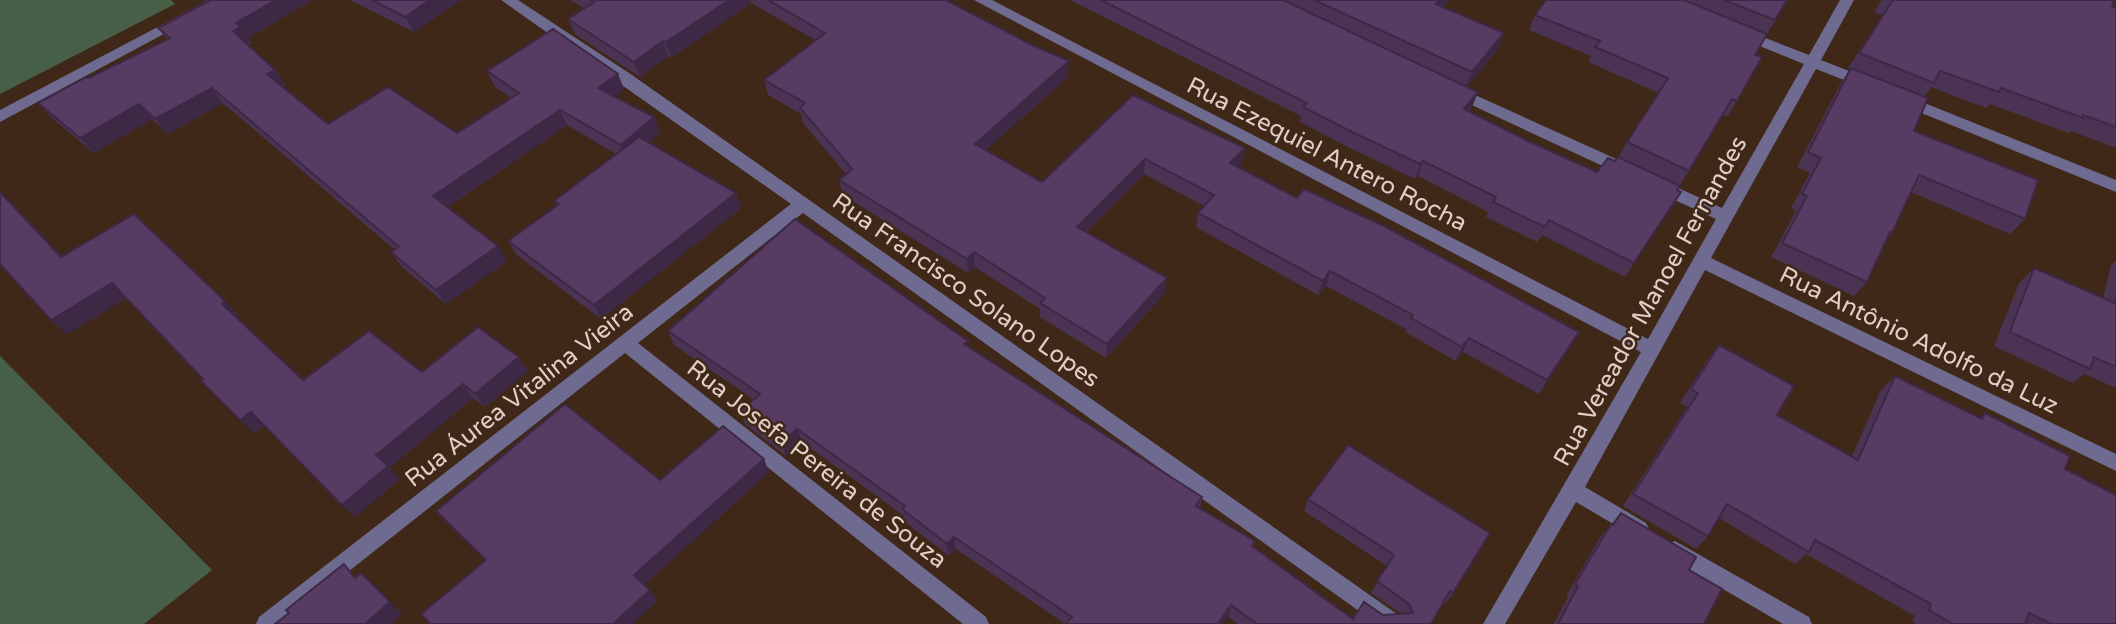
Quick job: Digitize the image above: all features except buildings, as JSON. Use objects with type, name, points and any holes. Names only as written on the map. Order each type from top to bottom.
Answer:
[{"type":"street","points":[[0,117],[220,0]]},
{"type":"street","name":"Rua Francisco Solano Lopes","points":[[508,0],[628,79],[1394,624]]},
{"type":"street","name":"Rua Ezequiel Antero Rocha","points":[[981,0],[1652,349]]},
{"type":"street","name":"Rua Vereador Manoel Fernandes","points":[[1493,624],[1573,489],[1847,0]]},
{"type":"street","points":[[1722,26],[2116,186]]},
{"type":"street","points":[[1436,82],[1725,216]]},
{"type":"street","name":"Rua Áurea Vitalina Vieira","points":[[266,624],[803,204]]},
{"type":"street","name":"Rua Antônio Adolfo da Luz","points":[[1701,261],[2116,463]]},
{"type":"street","name":"Rua Josefa Pereira de Souza","points":[[625,343],[979,624]]},
{"type":"street","points":[[1573,489],[1802,624]]},
{"type":"green space","points":[[0,0],[171,0],[175,4],[0,94]]},
{"type":"green space","points":[[0,356],[212,570],[144,624],[0,624]]}]
